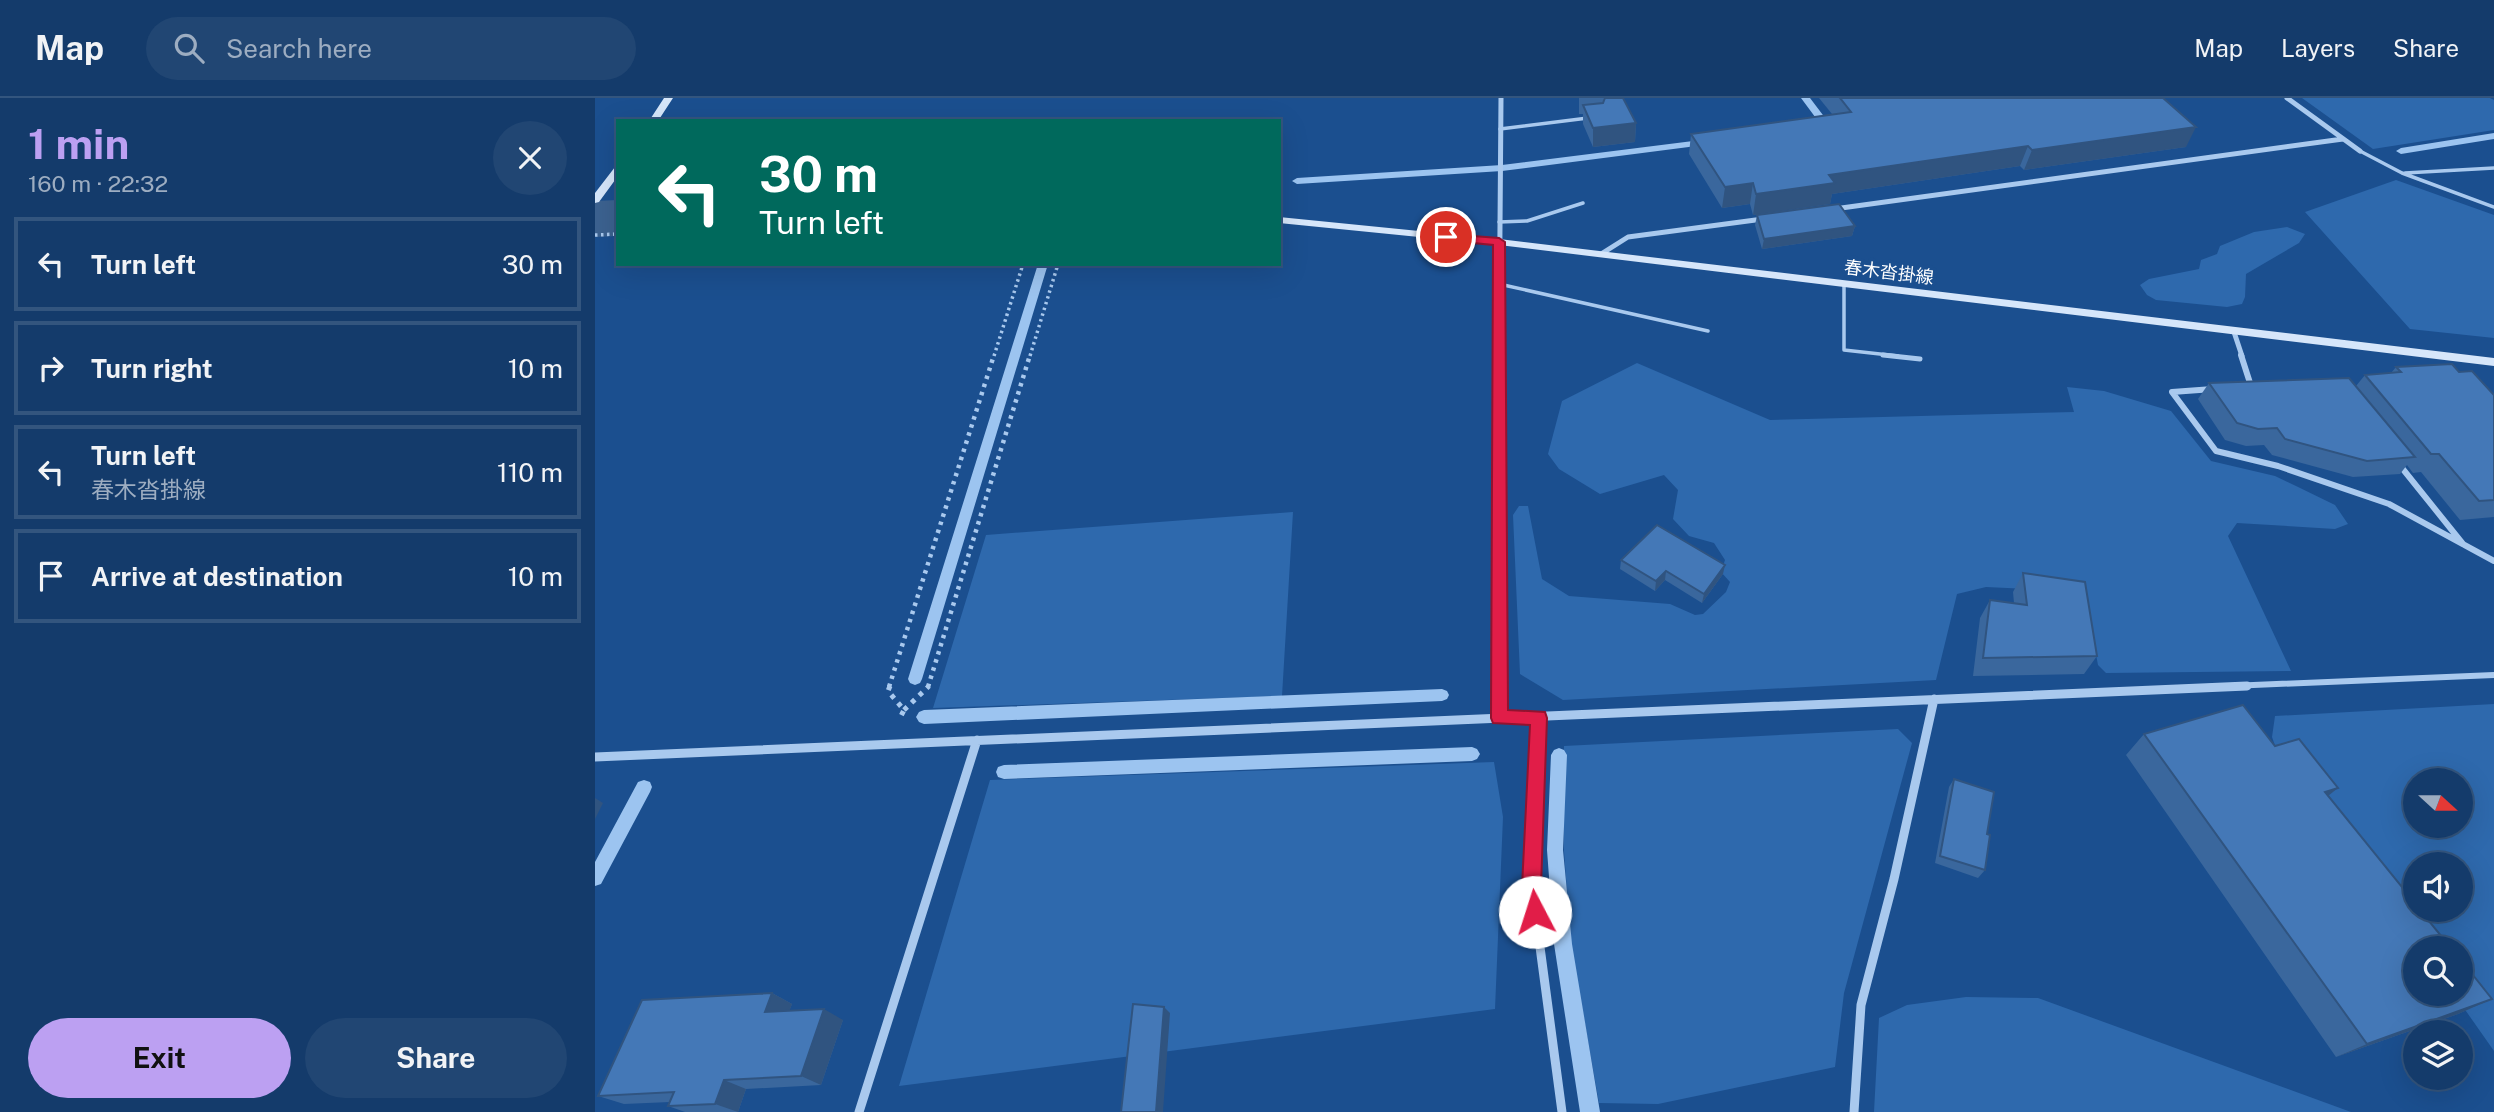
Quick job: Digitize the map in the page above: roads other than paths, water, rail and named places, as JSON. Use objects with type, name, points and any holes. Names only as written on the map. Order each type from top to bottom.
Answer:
[{"type":"main road","points":[[654,119],[669,98]]},
{"type":"main road","points":[[597,195],[616,171]]},
{"type":"main road","points":[[597,195],[616,192]]},
{"type":"main road","name":"春木沓掛線","points":[[1281,220],[1499,242],[2494,362]]},
{"type":"street","points":[[1499,718],[1501,98]]},
{"type":"street","points":[[2287,98],[2360,151]]},
{"type":"street","points":[[1833,209],[2343,139]]},
{"type":"street","points":[[1601,254],[1628,237],[1765,219]]},
{"type":"street","points":[[2234,332],[2252,386]]},
{"type":"street","points":[[2238,387],[2265,385]]},
{"type":"street","points":[[2225,388],[2172,392],[2216,451],[2278,466],[2389,504],[2494,561]]},
{"type":"street","points":[[2389,452],[2463,544]]},
{"type":"street","points":[[595,757],[2494,675]]},
{"type":"street","points":[[1854,1112],[1861,1005],[1894,879],[1934,699]]},
{"type":"street","points":[[1539,718],[1532,887],[1562,1112]]},
{"type":"street","points":[[859,1112],[977,740]]},
{"type":"lane","points":[[1500,129],[1588,118]]},
{"type":"lane","points":[[2360,151],[2402,173],[2494,207]]},
{"type":"lane","points":[[2402,173],[2494,168]]},
{"type":"lane","points":[[1499,222],[1527,221],[1583,203]]},
{"type":"lane","points":[[1499,284],[1708,331]]},
{"type":"lane","points":[[1844,284],[1844,350],[1920,359]]},
{"type":"waterway","points":[[1805,98],[1827,127]]},
{"type":"waterway","points":[[2401,151],[2494,136]]},
{"type":"waterway","points":[[1297,181],[1502,168],[1709,142]]},
{"type":"waterway","points":[[595,219],[616,218]]},
{"type":"waterway","points":[[915,679],[1042,266]]},
{"type":"waterway","points":[[924,717],[1442,695]]},
{"type":"waterway","points":[[1004,772],[1472,754]]},
{"type":"waterway","points":[[1559,755],[1555,850],[1563,944],[1590,1112]]},
{"type":"waterway","points":[[595,878],[644,787]]}]
